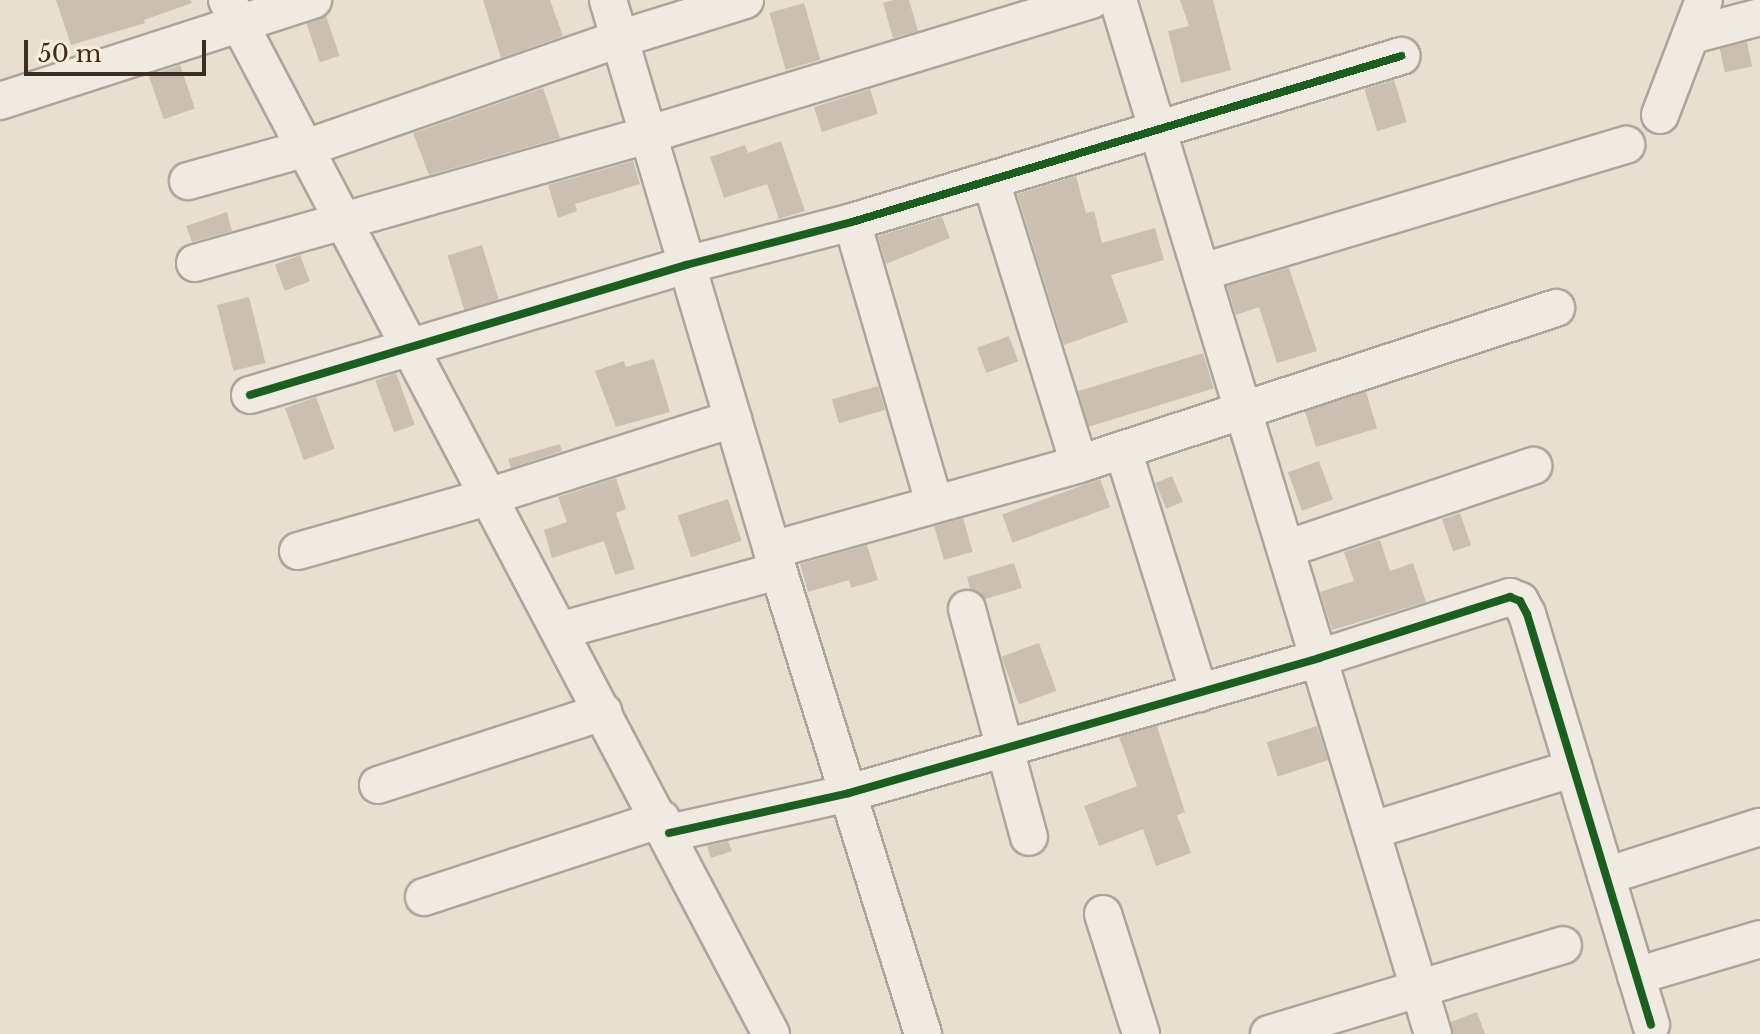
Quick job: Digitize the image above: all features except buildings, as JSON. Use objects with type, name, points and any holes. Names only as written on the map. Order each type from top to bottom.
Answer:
[{"type":"street","points":[[0,101],[233,11],[313,0]]},
{"type":"street","points":[[608,0],[775,561],[923,1034]]},
{"type":"street","points":[[188,181],[303,149],[619,39],[745,0]]},
{"type":"street","points":[[195,263],[650,134],[1091,0]]},
{"type":"street","points":[[1118,0],[1433,1034]]},
{"type":"street","points":[[1660,115],[1700,10],[1760,17]]},
{"type":"street","points":[[233,11],[303,149],[413,348],[562,630],[771,1034]]},
{"type":"street","points":[[250,395],[686,265],[852,222],[1401,56]]},
{"type":"street","points":[[1202,272],[1626,145]]},
{"type":"street","points":[[991,181],[1079,464]]},
{"type":"street","points":[[852,222],[934,503]]},
{"type":"street","points":[[562,630],[775,561],[934,503],[1079,464],[1556,308]]},
{"type":"street","points":[[298,551],[491,496],[733,419]]},
{"type":"street","points":[[1123,450],[1199,693]]},
{"type":"street","points":[[1286,549],[1533,466]]},
{"type":"street","points":[[424,897],[665,826],[849,793],[1319,658],[1503,599],[1520,601],[1527,614],[1651,1025]]},
{"type":"street","points":[[967,609],[1029,837]]},
{"type":"street","points":[[378,785],[603,712]]},
{"type":"street","points":[[1373,830],[1574,768]]},
{"type":"street","points":[[1606,876],[1760,827]]},
{"type":"street","points":[[1103,914],[1141,1034]]},
{"type":"street","points":[[1636,976],[1760,939]]},
{"type":"street","points":[[1269,1034],[1563,945]]},
{"type":"cycle path","points":[[250,395],[686,265],[852,222],[1401,56]]},
{"type":"cycle path","points":[[669,833],[849,793],[1319,658],[1510,597],[1520,601],[1527,614],[1651,1025]]}]
